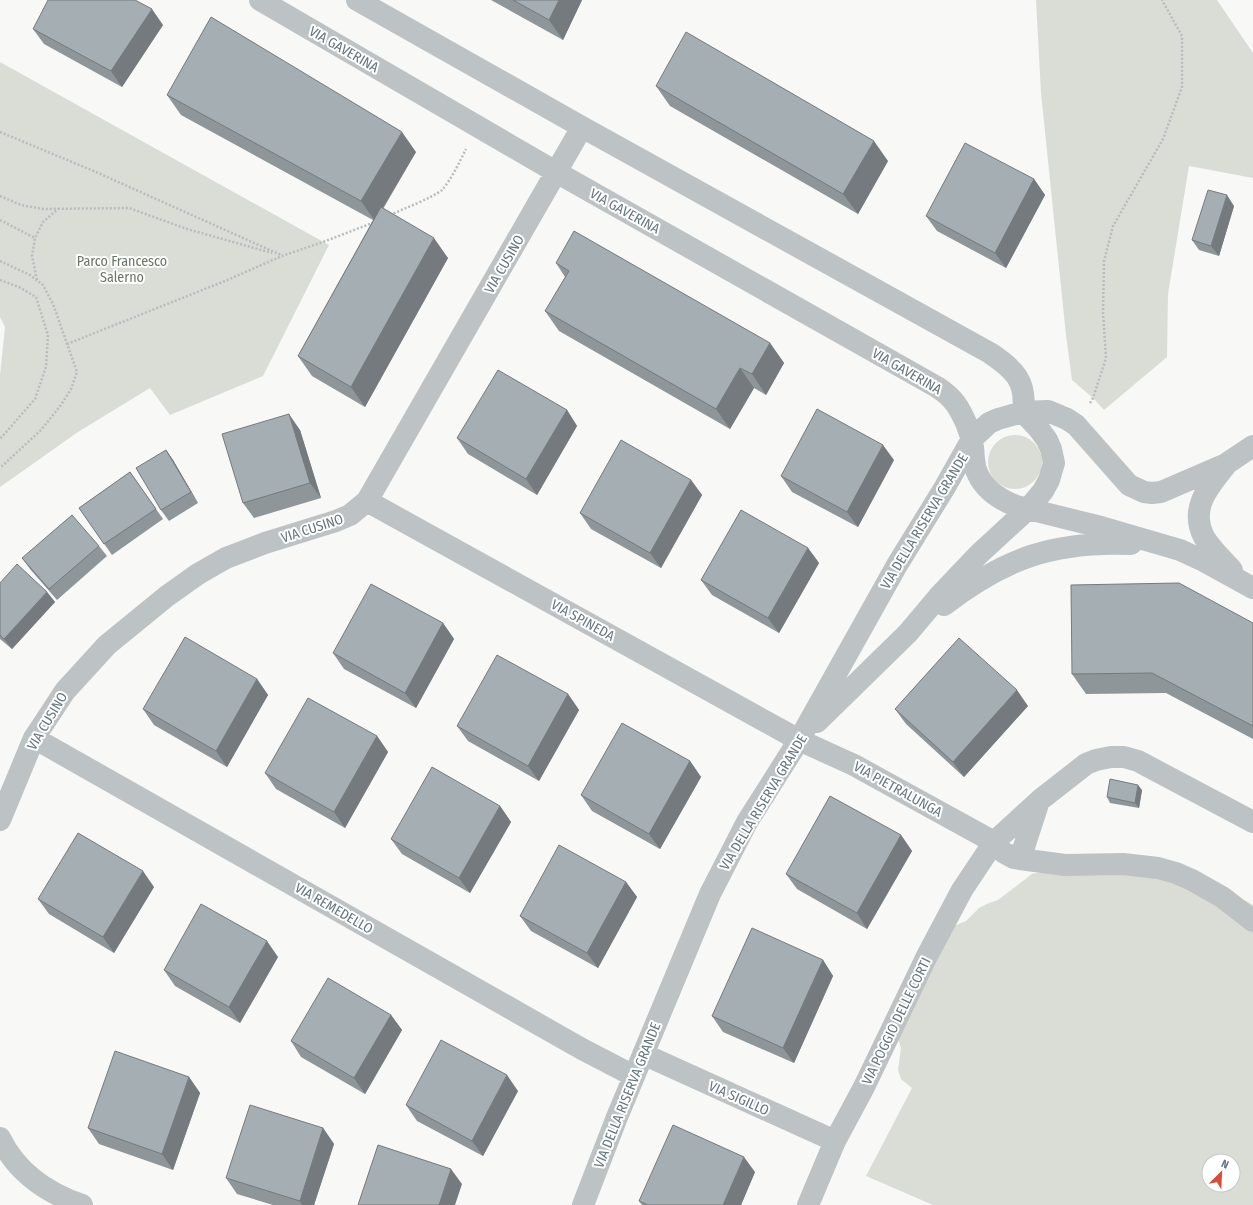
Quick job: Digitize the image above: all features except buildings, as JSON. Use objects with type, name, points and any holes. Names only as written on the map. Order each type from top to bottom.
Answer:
[{"type":"street","name":"VIA GAVERINA","points":[[260,0],[556,172],[938,387],[957,405],[972,439]]},
{"type":"street","points":[[357,0],[582,127],[990,353],[1006,364],[1019,378],[1024,395],[1023,412],[1039,429],[1047,440],[1051,449],[1054,463],[1049,480],[1028,509],[979,554],[940,595],[908,633],[800,740]]},
{"type":"street","name":"VIA CUSINO","points":[[0,820],[34,738],[65,691],[91,660],[117,636],[167,596],[198,574],[226,558],[265,543],[336,521],[350,515],[367,500],[582,127]]},
{"type":"street","points":[[1249,586],[1204,561],[1180,550],[1006,502],[991,493],[984,485],[976,470],[972,439],[989,423],[998,419],[1023,412],[1048,411],[1067,419],[1076,425],[1129,485],[1144,492],[1152,493],[1161,492],[1226,464],[1253,446]]},
{"type":"street","name":"VIA DELLA RISERVA GRANDE","points":[[583,1205],[634,1076],[710,894],[747,822],[800,740],[897,565],[945,487],[972,439]]},
{"type":"street","points":[[1226,464],[1203,497],[1200,508],[1200,521],[1205,537],[1249,586]]},
{"type":"street","name":"VIA SPINEDA","points":[[367,500],[800,740]]},
{"type":"street","points":[[908,633],[950,600],[989,574],[1032,555],[1083,544],[1164,546]]},
{"type":"street","name":"VIA REMEDELLO","points":[[34,738],[568,1041],[634,1076]]},
{"type":"street","name":"VIA PIETRALUNGA","points":[[800,740],[854,765],[994,842]]},
{"type":"street","name":"VIA POGGIO DELLE CORTI","points":[[808,1205],[835,1141],[864,1087],[927,956],[962,890],[994,842],[1040,800],[1086,764],[1111,757],[1124,757],[1138,761],[1253,822]]},
{"type":"street","points":[[1020,859],[1040,800]]},
{"type":"street","points":[[994,842],[1004,852],[1014,858],[1020,859],[1065,865],[1123,864],[1158,868],[1192,880],[1222,897],[1253,921]]},
{"type":"street","name":"VIA SIGILLO","points":[[643,1054],[835,1141]]},
{"type":"street","points":[[0,1138],[13,1160],[36,1182],[64,1199],[82,1205]]},
{"type":"path","points":[[1076,425],[1093,398],[1106,358],[1103,312],[1104,261],[1113,226],[1163,139],[1182,87],[1182,36],[1162,0]]},
{"type":"path","points":[[388,215],[441,190],[460,161],[478,127]]},
{"type":"path","points":[[0,132],[96,172],[282,256]]},
{"type":"path","points":[[0,196],[21,205],[43,209],[130,208],[187,229],[282,256]]},
{"type":"path","points":[[37,280],[32,256],[35,238],[43,222],[59,209]]},
{"type":"path","points":[[0,220],[35,238]]},
{"type":"path","points":[[67,344],[226,281],[282,256],[376,221]]},
{"type":"path","points":[[0,262],[30,275],[43,285],[53,304],[77,372],[71,389],[61,405],[41,430],[0,468]]},
{"type":"path","points":[[0,280],[19,287],[36,297],[48,335],[46,367],[35,399],[0,439]]},
{"type":"green space","points":[[1036,0],[1217,0],[1253,53],[1253,178],[1189,166],[1168,294],[1167,357],[1104,410],[1093,398],[1072,380],[1041,93]]},
{"type":"green space","name":"Parco Francesco Salerno","points":[[0,62],[329,245],[263,376],[170,415],[150,388],[78,432],[0,487],[0,375],[5,327],[0,317]]},
{"type":"green space","points":[[1015,435],[1025,437],[1034,443],[1040,452],[1042,462],[1040,472],[1034,481],[1025,487],[1015,489],[1005,487],[996,481],[990,472],[988,462],[990,452],[996,443],[1005,437]]},
{"type":"green space","points":[[1092,860],[1244,900],[1253,905],[1253,1205],[933,1205],[866,1176],[912,1088],[901,1079],[898,1070],[901,1048],[898,1039],[954,926],[966,921],[979,908],[998,900],[1032,874]]}]
